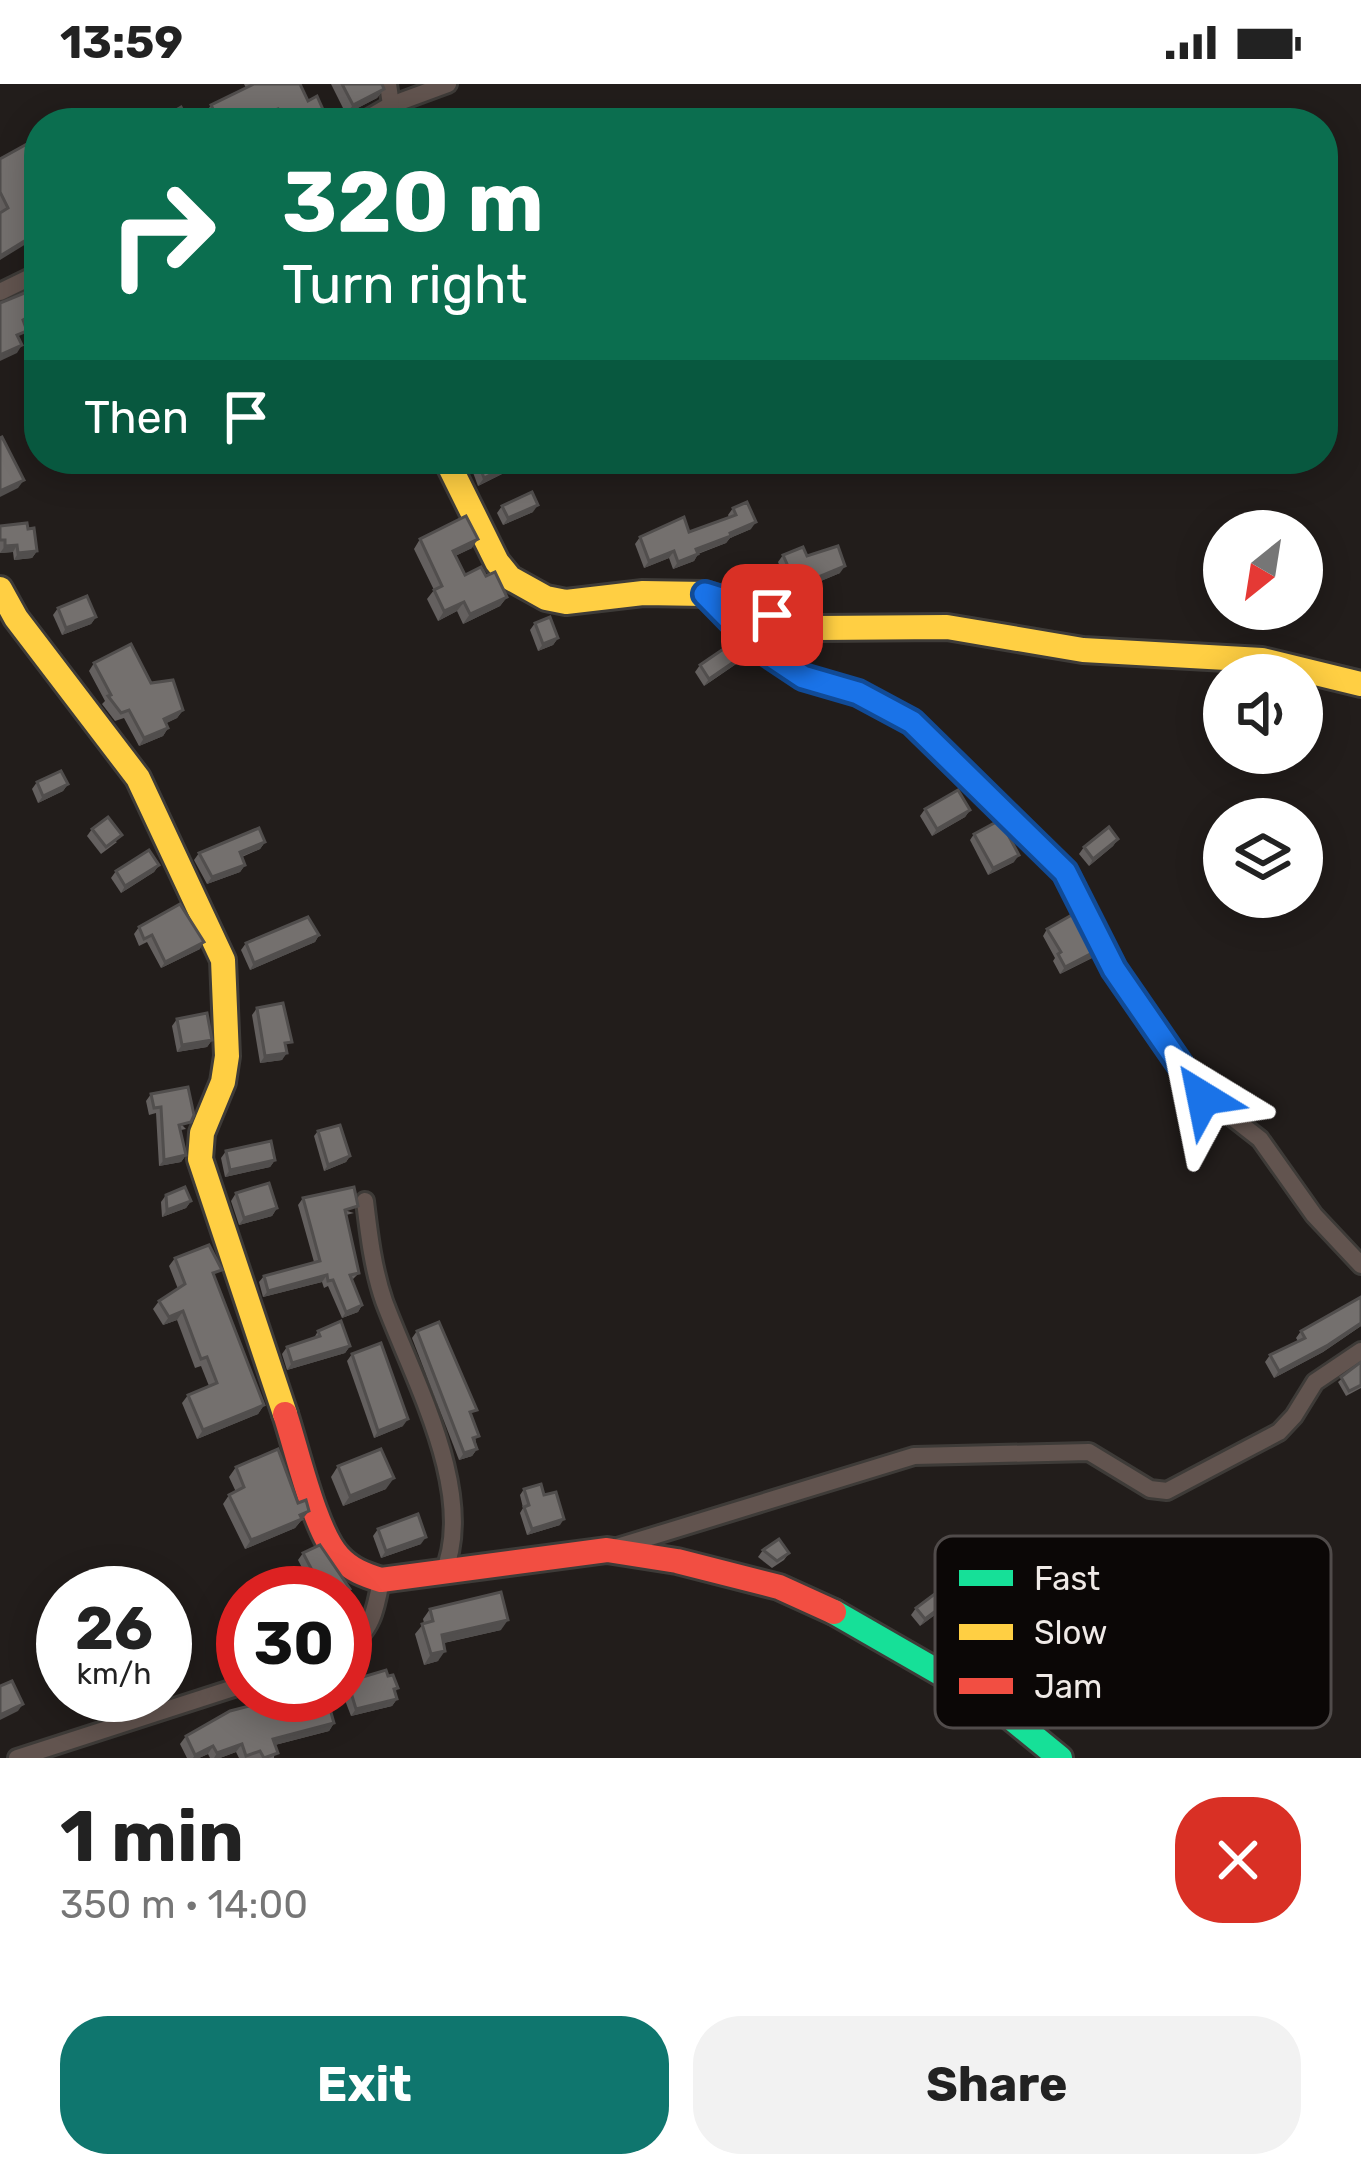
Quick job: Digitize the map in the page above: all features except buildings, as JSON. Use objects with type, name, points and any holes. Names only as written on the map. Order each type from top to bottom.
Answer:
[{"type":"street","points":[[388,84],[391,105]]},
{"type":"street","points":[[386,108],[448,84]]},
{"type":"street","points":[[453,474],[497,562],[526,589],[566,602],[644,593],[705,594],[818,628],[947,627],[1083,650],[1262,659],[1361,684]]},
{"type":"street","points":[[0,589],[16,618],[138,778],[223,960],[227,1056],[223,1082],[202,1133],[203,1174],[327,1540],[338,1559],[357,1573],[381,1580],[607,1550],[914,1456],[1089,1452],[1150,1489],[1167,1491],[1288,1426],[1315,1382],[1361,1351]]},
{"type":"street","points":[[705,594],[755,645],[803,677],[858,693],[912,722],[1065,872],[1110,962],[1196,1089],[1260,1139],[1313,1215],[1361,1265]]},
{"type":"street","points":[[365,1202],[383,1298],[444,1454],[453,1539],[443,1574]]},
{"type":"street","points":[[607,1550],[779,1587],[935,1671]]},
{"type":"street","points":[[372,1620],[381,1580]]},
{"type":"street","points":[[17,1758],[216,1694]]},
{"type":"street","points":[[1024,1728],[1060,1758]]},
{"type":"traffic: fast","points":[[834,1612],[935,1670]]},
{"type":"traffic: fast","points":[[1023,1728],[1060,1758]]},
{"type":"traffic: slow","points":[[453,474],[497,562],[510,578],[546,598],[566,602],[643,593],[705,594],[818,628],[947,627],[1083,650],[1262,660],[1361,684]]},
{"type":"traffic: slow","points":[[0,589],[16,618],[138,778],[223,960],[227,1056],[223,1082],[202,1133],[200,1159],[285,1414]]},
{"type":"traffic: jam","points":[[285,1414],[330,1545],[348,1565],[369,1576],[381,1580],[607,1550],[677,1561],[779,1587],[834,1612]]},
{"type":"route","points":[[772,615],[705,594],[755,645],[803,677],[858,693],[912,722],[1065,872],[1114,969],[1203,1098]]}]
